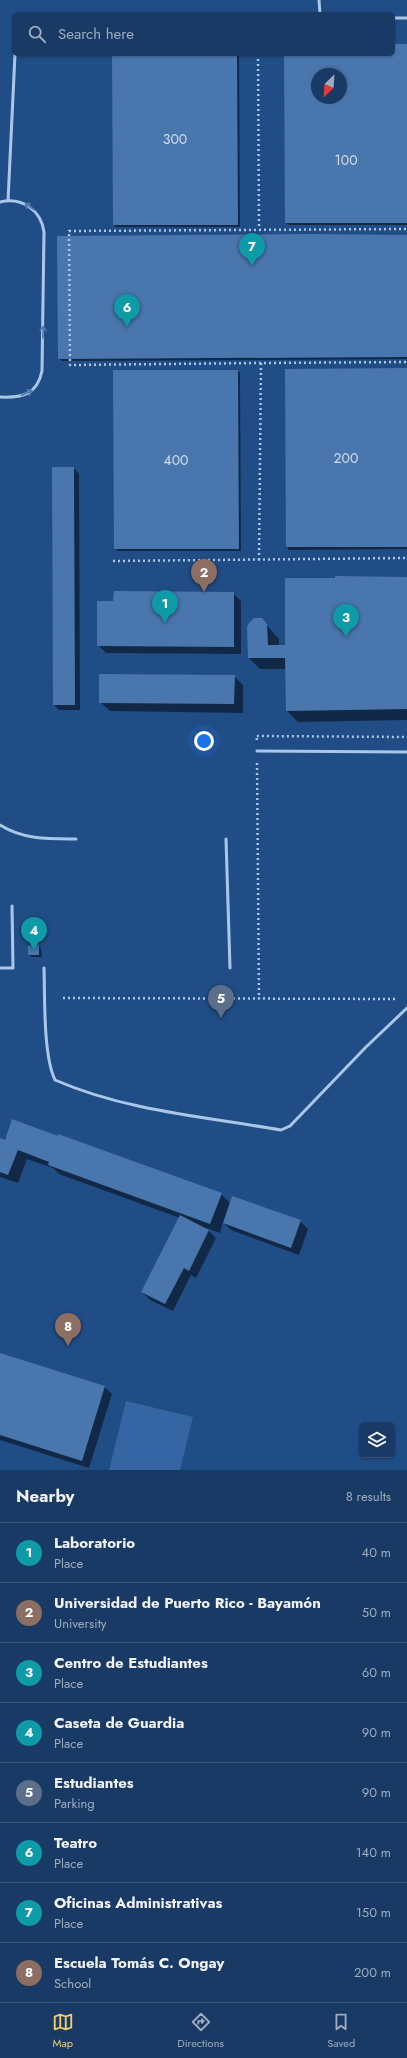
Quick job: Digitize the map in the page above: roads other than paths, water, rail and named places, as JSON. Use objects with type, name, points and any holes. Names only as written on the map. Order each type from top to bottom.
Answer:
[{"type":"lane","points":[[319,0],[320,12]]},
{"type":"lane","points":[[395,18],[407,18]]},
{"type":"lane","points":[[8,201],[15,56]]},
{"type":"lane","points":[[0,202],[21,202],[36,211],[43,223],[42,371],[39,383],[32,391],[14,397],[0,397]]},
{"type":"lane","points":[[257,751],[407,752]]},
{"type":"lane","points":[[0,825],[18,834],[38,839],[76,839]]},
{"type":"lane","points":[[226,839],[230,968]]},
{"type":"lane","points":[[0,968],[13,968],[12,906]]},
{"type":"lane","points":[[44,968],[47,1041],[52,1073],[55,1080],[76,1089],[128,1105],[281,1130],[290,1126],[366,1047],[407,1008]]},
{"type":"place","name":"Oficinas Administrativas","points":[[252,266]]},
{"type":"place","name":"Teatro","points":[[127,327]]},
{"type":"place","name":"Universidad de Puerto Rico - Bayamón","points":[[204,592]]},
{"type":"place","name":"Laboratorio","points":[[165,623]]},
{"type":"place","name":"Centro de Estudiantes","points":[[346,637]]},
{"type":"place","name":"Caseta de Guardia","points":[[34,950]]},
{"type":"place","name":"Estudiantes","points":[[221,1018]]},
{"type":"place","name":"Escuela Tomás C. Ongay","points":[[68,1346]]}]
